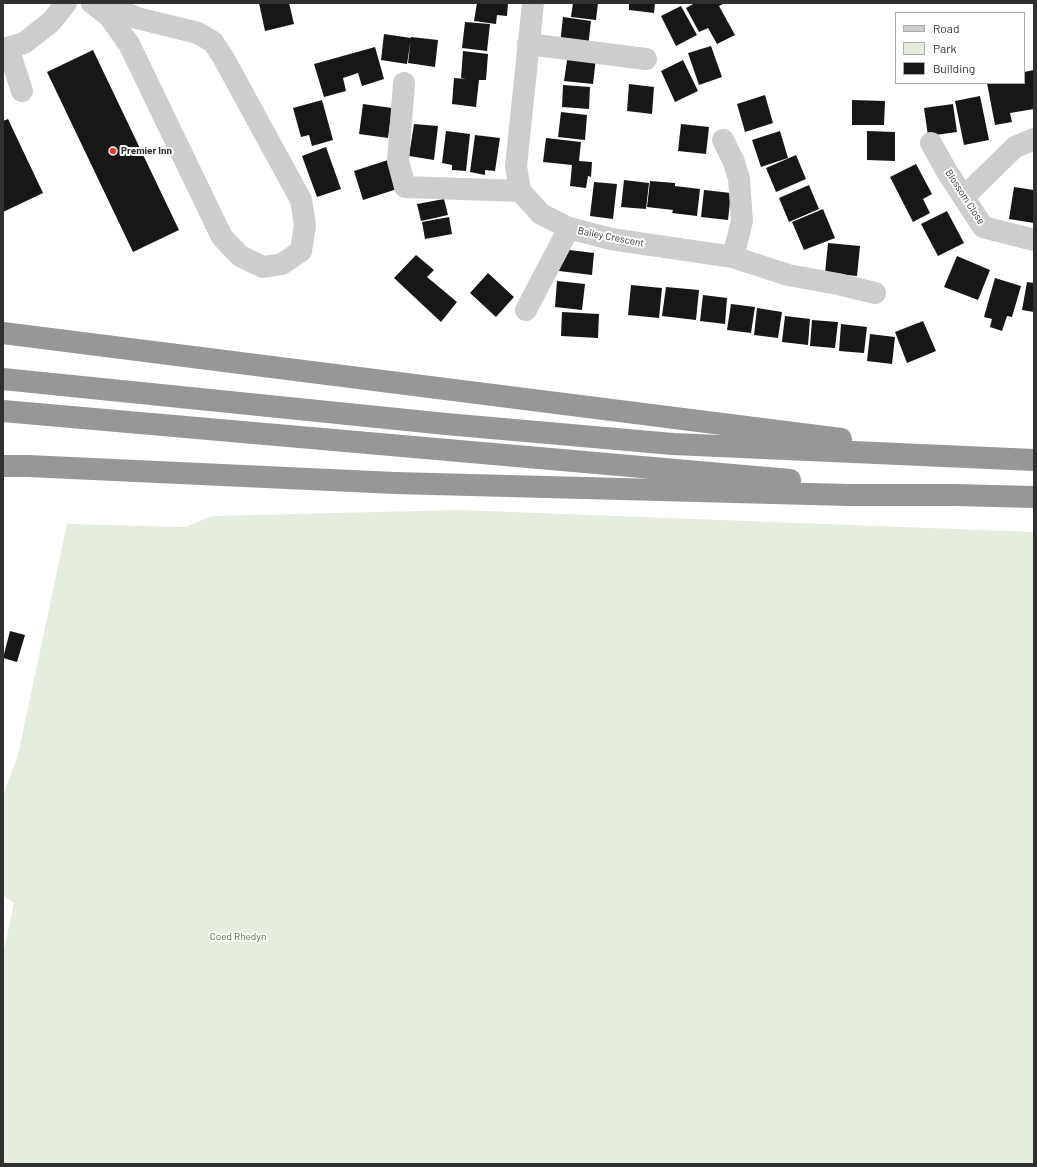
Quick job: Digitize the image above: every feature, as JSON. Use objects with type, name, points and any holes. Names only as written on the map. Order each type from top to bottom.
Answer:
[{"type":"highway","points":[[3,333],[1003,459]]},
{"type":"highway","points":[[9,379],[446,424],[673,444],[1034,460]]},
{"type":"highway","points":[[3,411],[955,494]]},
{"type":"highway","points":[[3,464],[395,483],[848,495],[955,494],[1034,497]]},
{"type":"street","points":[[22,92],[6,49],[24,43],[30,39],[51,22],[66,3]]},
{"type":"street","points":[[92,3],[109,16],[129,44],[222,237],[240,256],[263,267],[282,264],[300,251],[305,225],[300,200],[223,57],[213,42],[198,33],[136,18],[113,7],[98,3]]},
{"type":"street","points":[[404,83],[398,161],[405,187],[520,191],[516,166],[532,3]]},
{"type":"street","points":[[528,44],[646,59]]},
{"type":"street","points":[[964,197],[1015,147],[1034,139]]},
{"type":"street","points":[[723,140],[734,162],[739,179],[742,221],[733,257]]},
{"type":"street","name":"Blossom Close","points":[[931,143],[983,226],[1034,240]]},
{"type":"street","name":"Bailey Crescent","points":[[520,191],[541,214],[569,228],[611,239],[733,257],[788,275],[838,284],[876,293]]},
{"type":"street","points":[[526,310],[569,228]]},
{"type":"green space","name":"Coed Rhedyn","points":[[459,510],[1034,532],[1034,1164],[3,1164],[3,954],[14,903],[3,895],[3,795],[18,755],[67,524],[185,527],[212,516]]},
{"type":"building","points":[[259,3],[289,3],[294,24],[265,31]]},
{"type":"building","points":[[477,3],[508,3],[507,16],[497,15],[496,24],[474,21]]},
{"type":"building","points":[[573,3],[598,3],[596,20],[571,17]]},
{"type":"building","points":[[629,3],[655,3],[654,13],[629,10]]},
{"type":"building","points":[[695,3],[725,3],[719,6],[735,35],[717,44],[708,28],[699,32],[686,8]]},
{"type":"building","points":[[681,6],[697,35],[676,46],[661,16]]},
{"type":"building","points":[[563,17],[591,21],[588,47],[560,44]]},
{"type":"building","points":[[465,22],[490,24],[487,51],[462,48]]},
{"type":"building","points":[[384,34],[411,38],[407,64],[381,60]]},
{"type":"building","points":[[411,37],[438,40],[435,67],[408,63]]},
{"type":"building","points":[[711,46],[722,77],[699,85],[688,53]]},
{"type":"building","points":[[375,47],[384,79],[362,86],[358,73],[343,78],[346,91],[324,97],[314,64]]},
{"type":"building","points":[[93,50],[179,230],[133,252],[47,72]]},
{"type":"building","points":[[463,51],[488,54],[486,80],[479,80],[476,107],[452,104],[454,78],[466,79],[461,78]]},
{"type":"building","points":[[568,54],[596,58],[593,84],[564,81]]},
{"type":"building","points":[[683,60],[698,91],[675,102],[661,71]]},
{"type":"building","points":[[1034,70],[1034,109],[1010,113],[1012,122],[995,125],[987,84],[1025,84],[1025,72]]},
{"type":"building","points":[[629,84],[654,87],[652,114],[627,111]]},
{"type":"building","points":[[563,85],[590,87],[589,109],[562,107]]},
{"type":"building","points":[[765,95],[773,123],[745,132],[737,104]]},
{"type":"building","points":[[980,96],[989,140],[964,145],[955,101]]},
{"type":"building","points":[[322,100],[333,140],[312,146],[309,135],[301,137],[293,108]]},
{"type":"building","points":[[852,100],[885,101],[884,125],[852,125]]},
{"type":"building","points":[[363,104],[392,108],[388,138],[359,134]]},
{"type":"building","points":[[953,104],[957,132],[928,136],[924,108]]},
{"type":"building","points":[[561,112],[587,115],[585,140],[558,137]]},
{"type":"building","points":[[8,119],[43,193],[3,212],[3,121]]},
{"type":"building","points":[[414,124],[438,126],[434,160],[409,156]]},
{"type":"building","points":[[681,124],[709,127],[706,154],[678,151]]},
{"type":"building","points":[[446,131],[470,134],[466,171],[452,170],[452,165],[442,163]]},
{"type":"building","points":[[780,131],[788,158],[761,167],[752,140]]},
{"type":"building","points":[[867,131],[895,132],[895,161],[867,160]]},
{"type":"building","points":[[475,135],[500,138],[495,171],[485,170],[485,175],[470,172]]},
{"type":"building","points":[[546,138],[581,142],[579,161],[592,162],[591,177],[588,176],[586,188],[570,186],[572,165],[543,162]]},
{"type":"building","points":[[326,147],[341,189],[317,197],[302,156]]},
{"type":"building","points":[[796,155],[806,179],[776,192],[766,168]]},
{"type":"building","points":[[388,160],[397,189],[363,200],[354,171]]},
{"type":"building","points":[[916,164],[932,194],[923,199],[930,213],[913,222],[890,177]]},
{"type":"building","points":[[624,180],[649,183],[646,209],[621,207]]},
{"type":"building","points":[[650,181],[675,183],[675,186],[700,189],[697,216],[672,213],[673,210],[647,207]]},
{"type":"building","points":[[594,182],[617,184],[613,219],[590,216]]},
{"type":"building","points":[[809,185],[819,209],[789,222],[779,198]]},
{"type":"building","points":[[1014,187],[1034,190],[1034,223],[1009,219]]},
{"type":"building","points":[[704,190],[731,193],[728,220],[701,217]]},
{"type":"building","points":[[444,199],[448,215],[421,221],[417,204]]},
{"type":"building","points":[[823,209],[835,238],[804,250],[792,222]]},
{"type":"building","points":[[947,211],[964,243],[938,256],[921,224]]},
{"type":"building","points":[[449,217],[452,234],[425,239],[422,222]]},
{"type":"building","points":[[828,243],[860,246],[857,276],[825,273]]},
{"type":"building","points":[[561,249],[594,253],[592,275],[559,271]]},
{"type":"building","points":[[416,255],[434,270],[427,277],[457,302],[441,322],[394,278]]},
{"type":"building","points":[[957,256],[990,270],[978,300],[944,287]]},
{"type":"building","points":[[488,273],[514,297],[496,317],[470,293]]},
{"type":"building","points":[[995,278],[1021,286],[1012,317],[1007,316],[1002,331],[990,327],[992,319],[984,317]]},
{"type":"building","points":[[557,281],[585,284],[582,310],[555,307]]},
{"type":"building","points":[[1027,282],[1034,283],[1034,312],[1022,310]]},
{"type":"building","points":[[631,285],[662,288],[659,318],[628,315]]},
{"type":"building","points":[[666,287],[699,290],[696,320],[662,316]]},
{"type":"building","points":[[703,295],[727,298],[725,324],[700,321]]},
{"type":"building","points":[[731,304],[755,307],[751,333],[727,330]]},
{"type":"building","points":[[757,308],[782,312],[778,338],[754,335]]},
{"type":"building","points":[[562,312],[599,314],[598,338],[561,336]]},
{"type":"building","points":[[785,316],[810,319],[808,345],[782,342]]},
{"type":"building","points":[[812,320],[838,322],[835,348],[810,346]]},
{"type":"building","points":[[923,321],[936,351],[907,363],[895,332]]},
{"type":"building","points":[[841,324],[867,327],[864,353],[839,351]]},
{"type":"building","points":[[870,334],[895,337],[892,364],[867,361]]},
{"type":"building","points":[[10,631],[25,635],[17,662],[3,658]]},
{"type":"place","name":"Premier Inn","points":[[113,151]]}]
